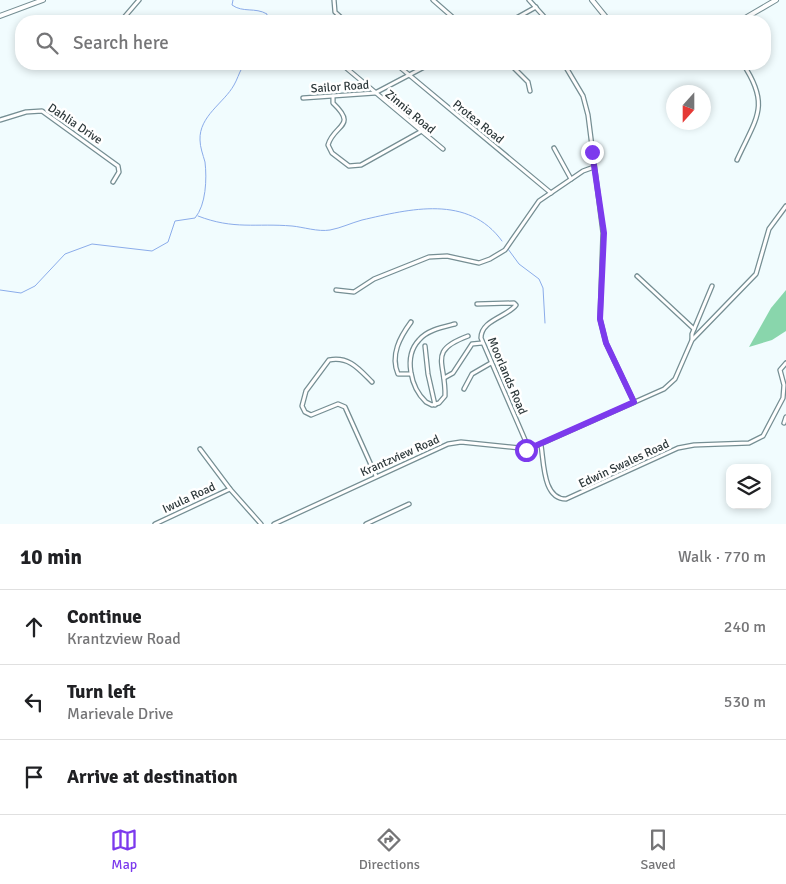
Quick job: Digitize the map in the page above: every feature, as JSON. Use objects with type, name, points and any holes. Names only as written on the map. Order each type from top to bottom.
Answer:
[{"type":"main road","points":[[0,16],[43,0]]},
{"type":"main road","points":[[592,0],[604,15]]},
{"type":"main road","points":[[750,15],[776,0]]},
{"type":"street","points":[[126,15],[139,0]]},
{"type":"street","points":[[334,0],[335,12],[338,15]]},
{"type":"street","points":[[433,0],[450,15]]},
{"type":"street","points":[[530,1],[543,15]]},
{"type":"street","points":[[530,1],[530,11]]},
{"type":"street","points":[[522,15],[536,7]]},
{"type":"street","name":"Zinnia Road","points":[[348,70],[420,132],[443,149]]},
{"type":"street","name":"Protea Road","points":[[403,70],[551,192]]},
{"type":"street","name":"Sailor Road","points":[[303,98],[375,94],[419,70]]},
{"type":"street","points":[[516,70],[528,82],[530,91]]},
{"type":"street","points":[[567,70],[586,103],[604,233],[600,319],[606,343],[634,402]]},
{"type":"street","points":[[737,160],[760,107],[756,83],[747,70]]},
{"type":"street","points":[[332,96],[333,103],[343,112],[344,120],[340,130],[328,145],[334,155],[353,167],[420,132]]},
{"type":"street","name":"Dahlia Drive","points":[[0,120],[26,112],[42,112],[118,166],[119,172],[113,182]]},
{"type":"street","points":[[554,148],[571,179]]},
{"type":"street","points":[[587,169],[593,160]]},
{"type":"street","points":[[336,290],[354,292],[374,279],[429,257],[447,256],[474,263],[490,259],[505,250],[536,205],[551,192],[587,169],[594,167]]},
{"type":"street","name":"Krantzview Road","points":[[274,524],[452,443],[529,449],[664,389],[672,383],[692,340],[756,274],[769,229],[786,206]]},
{"type":"street","points":[[637,276],[694,329]]},
{"type":"street","points":[[692,340],[694,329],[712,286]]},
{"type":"street","name":"Moorlands Road","points":[[478,304],[514,303],[516,306],[484,329],[481,335],[482,343],[529,449]]},
{"type":"street","points":[[411,322],[399,339],[396,353],[398,374],[411,374]]},
{"type":"street","points":[[455,324],[439,328],[419,340],[412,353],[411,374],[423,400],[429,404],[435,405],[442,402],[445,396],[441,356],[444,349],[453,341],[468,336]]},
{"type":"street","points":[[444,378],[453,373],[472,344],[482,343]]},
{"type":"street","points":[[425,346],[428,374],[435,405]]},
{"type":"street","points":[[372,382],[349,362],[338,359],[329,360],[306,391],[302,406],[305,412],[311,415],[338,404],[346,407],[376,476]]},
{"type":"street","points":[[464,389],[472,374],[492,363]]},
{"type":"street","name":"Edwin Swales Road","points":[[541,445],[550,491],[556,497],[566,499],[670,450],[688,446],[756,440],[763,436],[783,398],[784,381],[780,370],[786,363]]},
{"type":"street","points":[[784,423],[786,417]]},
{"type":"street","points":[[200,449],[230,489],[261,524]]},
{"type":"street","name":"Iwula Road","points":[[155,524],[230,489]]},
{"type":"street","points":[[366,524],[408,504]]},
{"type":"green space","points":[[786,290],[786,331],[772,340],[749,347],[771,308]]},
{"type":"waterway","points":[[233,0],[232,5],[236,7],[263,12],[267,15]]},
{"type":"waterway","points":[[0,290],[21,293],[35,286],[65,254],[92,244],[152,251],[168,242],[175,221],[195,218],[204,199],[206,184],[205,162],[200,140],[203,124],[230,92],[241,70]]},
{"type":"waterway","points":[[198,216],[234,225],[279,225],[330,230],[362,220],[399,212],[437,209],[473,216],[488,226],[502,241]]},
{"type":"waterway","points":[[508,249],[519,264],[539,279],[543,288],[545,323]]},
{"type":"route","points":[[526,450],[541,445],[634,402],[606,343],[600,319],[604,233],[592,152]]}]
